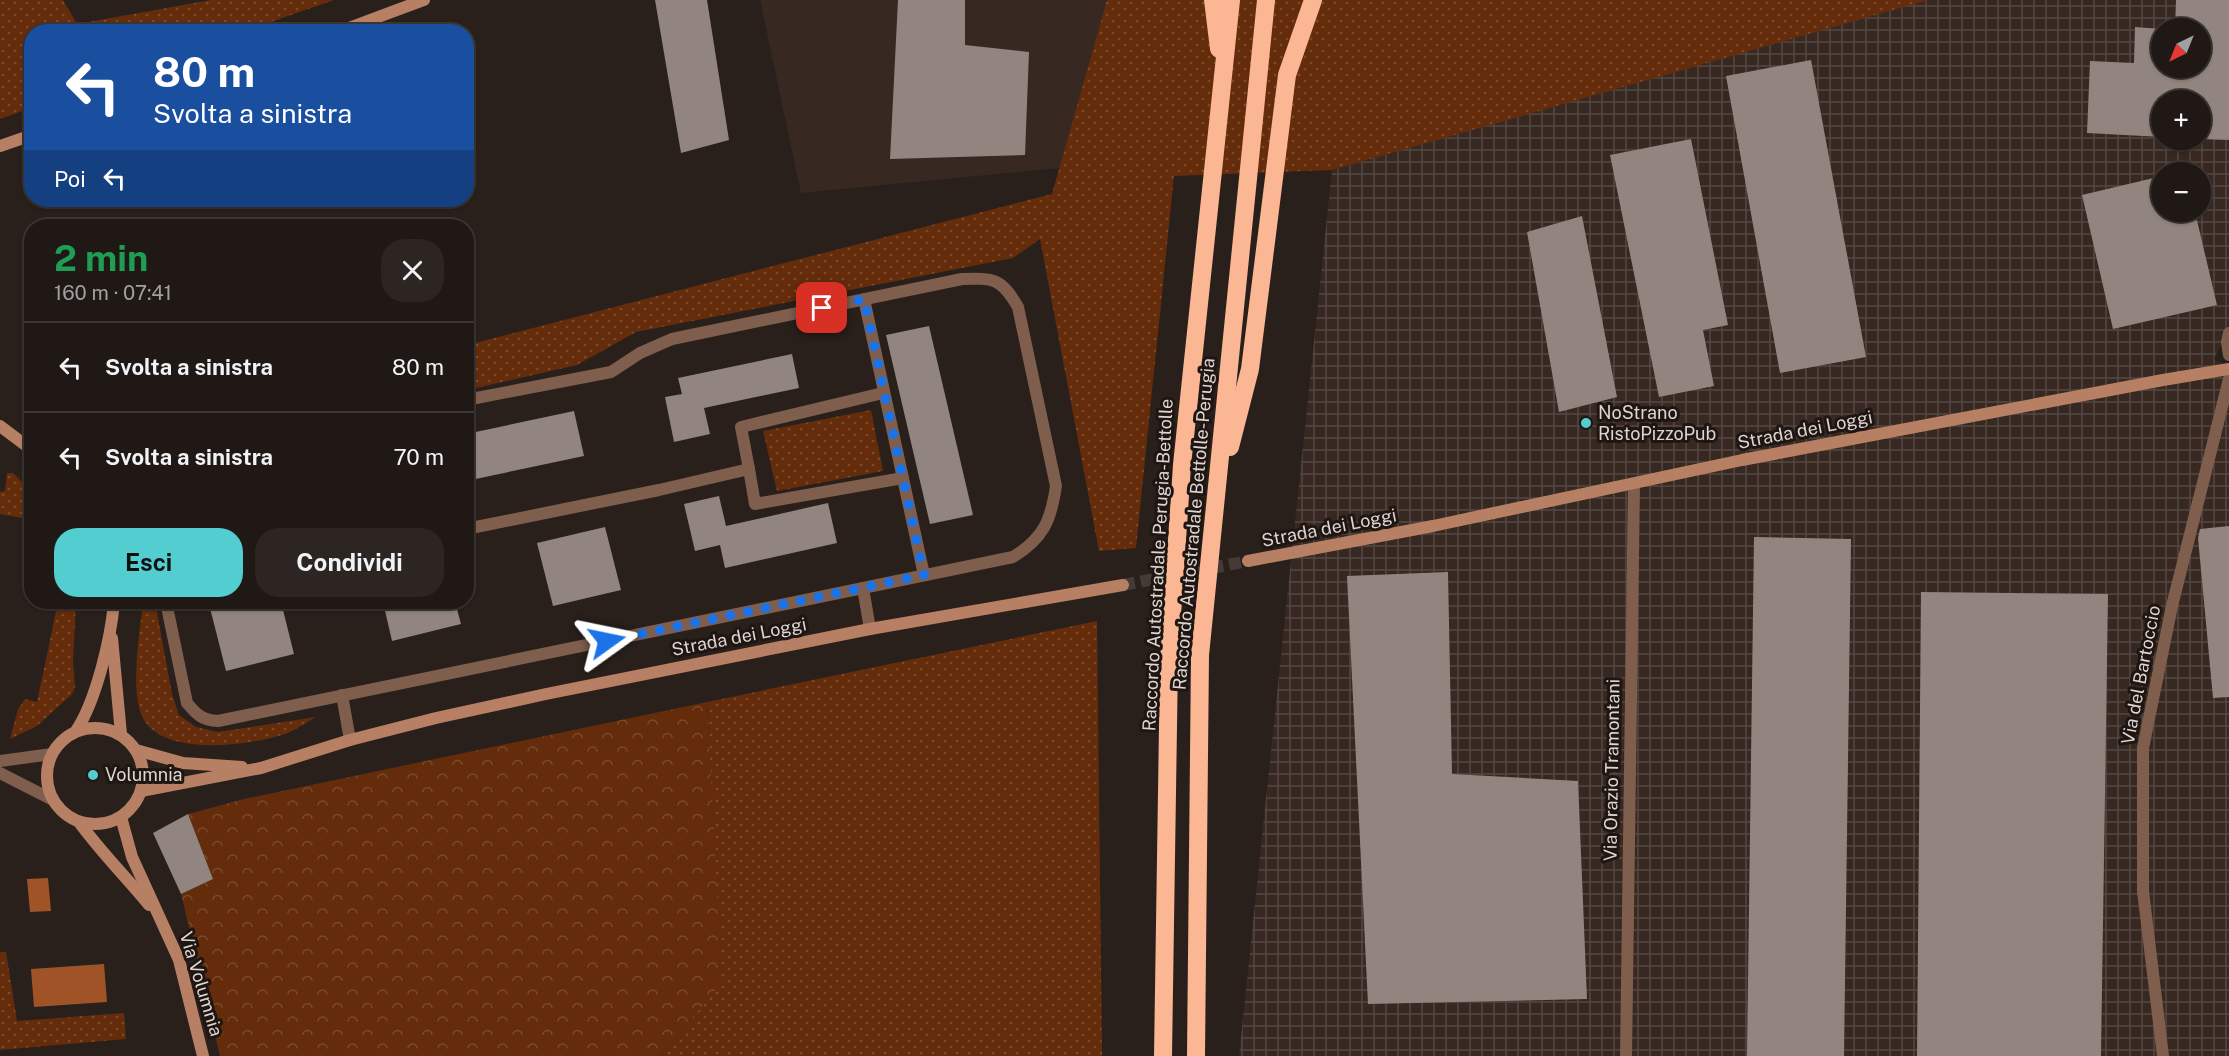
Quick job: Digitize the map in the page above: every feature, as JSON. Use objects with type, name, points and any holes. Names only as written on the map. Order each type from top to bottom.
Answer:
[{"type":"highway","points":[[1213,0],[1222,78]]},
{"type":"highway","points":[[1222,78],[1231,0]]},
{"type":"highway","name":"Raccordo Autostradale Bettolle-Perugia","points":[[1196,1056],[1200,655],[1266,0]]},
{"type":"highway","points":[[1215,510],[1250,369],[1287,75],[1313,0]]},
{"type":"highway","name":"Raccordo Autostradale Perugia-Bettolle","points":[[1163,1056],[1169,660],[1182,465],[1222,78]]},
{"type":"street","points":[[360,24],[424,0]]},
{"type":"street","points":[[0,145],[24,138]]},
{"type":"street","points":[[167,609],[187,702],[197,715],[205,720],[218,721],[1013,557],[1031,546],[1045,529],[1053,509],[1056,486],[1018,307],[1007,290],[990,279],[962,279],[672,339],[640,353],[611,372],[474,398]]},
{"type":"street","points":[[864,299],[924,575]]},
{"type":"street","points":[[2229,333],[2227,342],[2229,355]]},
{"type":"street","name":"Strada dei Loggi","points":[[1248,561],[1433,526],[1742,460],[2229,369]]},
{"type":"street","name":"Via del Bartoccio","points":[[2163,1056],[2143,891],[2143,748],[2172,606],[2229,379]]},
{"type":"street","points":[[883,393],[741,427],[755,504],[903,478]]},
{"type":"street","points":[[0,426],[24,444]]},
{"type":"street","points":[[474,527],[669,488],[749,469]]},
{"type":"street","name":"Via Orazio Tramontani","points":[[1626,1056],[1634,484]]},
{"type":"street","name":"Strada dei Loggi","points":[[141,792],[261,768],[350,740],[546,694],[870,629],[1123,585]]},
{"type":"street","points":[[863,588],[870,629]]},
{"type":"street","points":[[76,731],[86,716],[111,631],[113,609]]},
{"type":"street","points":[[111,631],[121,734]]},
{"type":"street","points":[[342,695],[350,740]]},
{"type":"street","points":[[99,727],[121,734],[136,750],[143,770],[141,792],[133,806],[121,817],[108,823],[79,822],[64,813],[53,800],[48,789],[47,777],[52,754],[62,740],[76,731],[99,727]]},
{"type":"street","name":"Strada dei Loggi","points":[[136,750],[183,763],[261,768]]},
{"type":"street","points":[[0,761],[52,754]]},
{"type":"street","points":[[0,773],[53,800]]},
{"type":"street","name":"Via Volumnia","points":[[121,817],[132,857],[179,960],[203,1056]]},
{"type":"street","name":"Via Volumnia","points":[[79,822],[93,842],[123,872],[163,922]]},
{"type":"shaded area","points":[[760,0],[1107,0],[1060,168],[801,193]]},
{"type":"shaded area","points":[[1918,0],[2229,0],[2229,328],[2214,359],[2229,367],[2229,1056],[1239,1056],[1332,170]]},
{"type":"shaded area","points":[[48,878],[51,911],[30,912],[27,879]]},
{"type":"shaded area","points":[[104,964],[107,1002],[34,1007],[31,969]]},
{"type":"green space","points":[[0,0],[63,0],[77,24],[24,24],[24,110],[0,119]]},
{"type":"green space","points":[[211,0],[334,0],[265,24],[77,24]]},
{"type":"green space","points":[[1107,0],[1928,0],[1332,170],[1174,176],[1136,548],[1099,551],[1040,239],[1013,258],[636,332],[577,365],[474,388],[474,343],[1052,194]]},
{"type":"green space","points":[[871,410],[883,471],[777,491],[763,431]]},
{"type":"green space","points":[[7,473],[13,473],[24,484],[24,518],[0,514],[0,492],[5,491]]},
{"type":"green space","points":[[57,609],[76,609],[73,661],[75,687],[72,694],[37,726],[10,739],[18,709],[25,699],[37,702]]},
{"type":"green space","points":[[142,609],[156,609],[172,694],[179,715],[196,727],[218,732],[316,717],[288,733],[253,741],[209,745],[168,738],[152,730],[142,716],[138,705],[137,660]]},
{"type":"green space","points":[[1097,621],[1102,1056],[661,1056],[721,982],[707,702]]},
{"type":"green space","points":[[707,702],[722,982],[661,1056],[220,1056],[181,894],[213,879],[188,814],[244,799]]},
{"type":"green space","points":[[0,952],[6,952],[17,1021],[124,1013],[126,1039],[0,1050]]},
{"type":"building","points":[[655,0],[707,0],[729,140],[681,153]]},
{"type":"building","points":[[898,0],[965,0],[965,45],[1029,52],[1025,155],[890,159]]},
{"type":"building","points":[[2176,0],[2229,0],[2229,140],[2211,139],[2211,90],[2151,90],[2151,136],[2087,133],[2090,61],[2134,63],[2135,27],[2151,28],[2151,78],[2211,78],[2211,18],[2175,18]]},
{"type":"building","points":[[1811,60],[1866,357],[1780,373],[1726,76]]},
{"type":"building","points":[[1691,139],[1728,325],[1703,330],[1714,386],[1659,397],[1610,155]]},
{"type":"building","points":[[2151,179],[2151,222],[2197,222],[2217,305],[2113,329],[2082,195]]},
{"type":"building","points":[[1582,216],[1617,397],[1559,412],[1527,232]]},
{"type":"building","points":[[929,326],[973,515],[930,524],[886,335]]},
{"type":"building","points":[[792,354],[799,388],[704,408],[710,434],[674,442],[665,397],[682,394],[678,378]]},
{"type":"building","points":[[574,411],[584,456],[474,479],[474,432]]},
{"type":"building","points":[[719,496],[726,526],[828,503],[837,543],[725,568],[720,545],[695,551],[684,504]]},
{"type":"building","points":[[2229,526],[2229,697],[2213,698],[2198,538],[2200,529]]},
{"type":"building","points":[[605,527],[621,590],[553,606],[537,543]]},
{"type":"building","points":[[1754,537],[1851,539],[1844,1056],[1747,1056]]},
{"type":"building","points":[[1448,572],[1452,774],[1578,781],[1587,999],[1368,1004],[1347,576]]},
{"type":"building","points":[[1921,592],[2108,594],[2101,1056],[1917,1056]]},
{"type":"building","points":[[210,609],[283,609],[294,654],[226,671]]},
{"type":"building","points":[[385,609],[457,609],[461,624],[392,641]]},
{"type":"building","points":[[188,814],[213,879],[181,894],[153,833]]},
{"type":"tunnel","points":[[1123,585],[1248,561]]},
{"type":"place","name":"NoStrano RistoPizzoPub","points":[[1586,423]]},
{"type":"place","name":"Volumnia","points":[[93,775]]},
{"type":"route","points":[[607,641],[924,575],[864,299],[822,308]]}]
